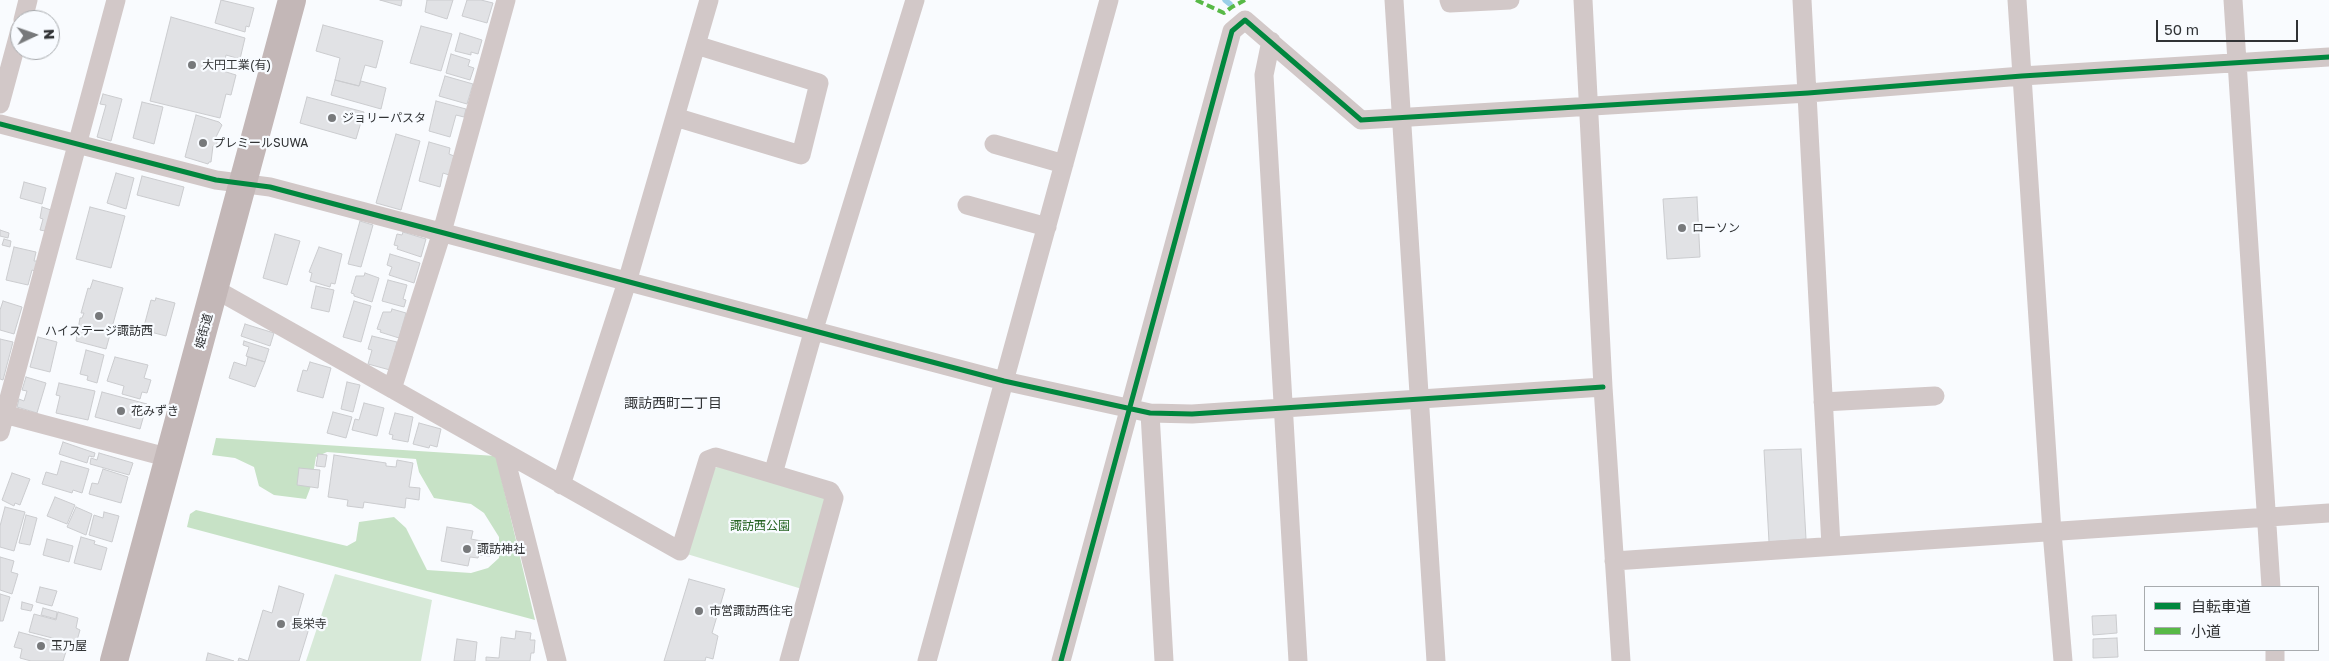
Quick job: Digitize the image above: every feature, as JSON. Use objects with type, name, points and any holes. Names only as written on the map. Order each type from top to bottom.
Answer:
[{"type":"main road","name":"姫街道","points":[[114,661],[292,0]]},
{"type":"street","points":[[116,0],[79,144],[2,420],[170,458]]},
{"type":"street","points":[[392,389],[442,232],[506,0]]},
{"type":"street","points":[[561,485],[626,282],[709,0]]},
{"type":"street","points":[[773,474],[814,329],[915,0]]},
{"type":"street","points":[[927,661],[1109,0]]},
{"type":"street","points":[[1394,0],[1436,661]]},
{"type":"street","points":[[1450,0],[1450,3],[1510,0]]},
{"type":"street","points":[[1583,0],[1587,107],[1603,387],[1621,661]]},
{"type":"street","points":[[1802,0],[1831,546]]},
{"type":"street","points":[[2017,0],[2052,532],[2063,661]]},
{"type":"street","points":[[2233,0],[2271,586]]},
{"type":"street","points":[[1061,661],[1232,31],[1245,20],[1361,120],[1808,93],[2022,76],[2329,57]]},
{"type":"street","points":[[1271,41],[1264,75],[1298,661]]},
{"type":"street","points":[[675,118],[801,155],[819,83],[696,45]]},
{"type":"street","points":[[0,104],[12,60]]},
{"type":"street","points":[[0,124],[216,180],[270,187],[626,282],[814,329],[1004,380],[1130,410],[1150,413],[1192,414],[1603,387]]},
{"type":"street","points":[[994,144],[1064,164]]},
{"type":"street","points":[[968,205],[1047,227]]},
{"type":"street","points":[[215,289],[561,485],[680,550],[708,460],[716,457],[830,491],[834,498],[789,661]]},
{"type":"street","points":[[1823,402],[1935,396]]},
{"type":"street","points":[[1150,413],[1164,661]]},
{"type":"street","points":[[504,453],[557,661]]},
{"type":"street","points":[[1614,561],[2329,513]]},
{"type":"green space","points":[[216,438],[496,456],[535,620],[187,527],[190,514],[196,510],[347,546],[356,541],[359,522],[394,517],[406,528],[427,570],[471,573],[488,568],[499,558],[499,537],[484,513],[471,504],[434,498],[419,472],[416,459],[327,452],[316,457],[311,486],[306,499],[274,495],[259,486],[254,467],[235,458],[212,455]]},
{"type":"green space","name":"諏訪西公園","points":[[723,465],[824,494],[828,504],[802,589],[687,554],[712,469]]},
{"type":"green space","points":[[335,574],[432,600],[421,661],[306,661]]},
{"type":"building","points":[[221,0],[254,8],[249,27],[246,26],[245,32],[215,23]]},
{"type":"building","points":[[380,0],[402,0],[401,6]]},
{"type":"building","points":[[427,0],[453,0],[447,19],[425,12]]},
{"type":"building","points":[[467,0],[481,0],[493,3],[487,23],[462,16]]},
{"type":"building","name":"大円工業(有)","points":[[171,17],[245,38],[240,59],[226,55],[223,71],[236,75],[231,95],[226,94],[220,118],[150,101]]},
{"type":"building","points":[[323,25],[383,41],[376,68],[365,65],[359,86],[335,80],[340,58],[316,51]]},
{"type":"building","points":[[421,26],[452,34],[441,71],[410,63]]},
{"type":"building","points":[[460,33],[482,40],[478,54],[471,52],[471,55],[455,51]]},
{"type":"building","points":[[451,54],[470,60],[468,66],[474,68],[470,80],[446,73]]},
{"type":"building","points":[[445,76],[473,84],[467,104],[439,96]]},
{"type":"building","points":[[335,80],[359,86],[361,81],[386,88],[381,109],[331,95]]},
{"type":"building","points":[[103,94],[122,99],[111,141],[97,137],[106,105],[100,104]]},
{"type":"building","name":"ジョリーパスタ","points":[[307,97],[364,112],[356,139],[300,123]]},
{"type":"building","points":[[436,101],[466,109],[464,117],[456,115],[450,137],[429,131]]},
{"type":"building","points":[[142,102],[163,107],[154,144],[133,138]]},
{"type":"building","name":"プレミールSUWA","points":[[196,115],[219,122],[222,125],[215,139],[218,139],[216,147],[213,146],[211,162],[208,164],[185,157]]},
{"type":"building","points":[[396,134],[420,141],[401,210],[376,203]]},
{"type":"building","points":[[429,142],[450,148],[449,154],[454,156],[449,175],[443,173],[440,187],[419,181]]},
{"type":"building","points":[[116,173],[134,178],[126,209],[107,203]]},
{"type":"building","points":[[142,176],[184,187],[179,206],[137,195]]},
{"type":"building","points":[[24,182],[46,188],[42,204],[20,198]]},
{"type":"building","name":"ローソン","points":[[1697,197],[1700,257],[1667,259],[1663,199]]},
{"type":"building","points":[[42,207],[51,210],[45,231],[40,230],[43,219],[40,218]]},
{"type":"building","points":[[90,207],[125,216],[111,268],[76,259]]},
{"type":"building","points":[[360,221],[373,225],[361,267],[348,264]]},
{"type":"building","points":[[0,230],[9,233],[8,238],[0,236]]},
{"type":"building","points":[[403,232],[426,239],[421,257],[397,249],[398,246],[394,245],[397,234],[402,235]]},
{"type":"building","points":[[275,234],[300,241],[287,285],[263,278]]},
{"type":"building","points":[[4,239],[11,241],[10,247],[2,245]]},
{"type":"building","points":[[14,247],[36,252],[34,261],[37,261],[35,271],[32,270],[28,285],[6,280]]},
{"type":"building","points":[[319,247],[342,254],[335,284],[331,283],[330,287],[310,281],[312,273],[309,272]]},
{"type":"building","points":[[390,254],[420,263],[414,283],[389,275],[392,267],[387,265]]},
{"type":"building","points":[[365,273],[379,278],[372,302],[354,296],[351,293],[356,276],[364,276]]},
{"type":"building","name":"ハイステージ諏訪西","points":[[93,280],[123,288],[106,349],[76,341],[80,318],[82,318],[84,313],[81,313],[88,288],[90,289]]},
{"type":"building","points":[[388,280],[407,285],[403,299],[406,300],[404,307],[382,301]]},
{"type":"building","points":[[316,286],[334,290],[329,312],[311,308]]},
{"type":"building","points":[[156,298],[175,303],[166,336],[143,330],[151,300],[155,301]]},
{"type":"building","points":[[3,301],[22,307],[14,334],[0,330],[0,310]]},
{"type":"building","points":[[354,301],[371,306],[361,342],[343,337]]},
{"type":"building","points":[[392,309],[406,313],[399,338],[380,332],[381,330],[377,329],[383,312],[391,312]]},
{"type":"building","points":[[245,324],[274,333],[270,346],[241,336]]},
{"type":"building","points":[[372,336],[397,342],[390,370],[368,364],[372,350],[368,349]]},
{"type":"building","points":[[38,337],[57,342],[50,372],[30,367]]},
{"type":"building","points":[[0,339],[13,342],[3,380],[0,379]]},
{"type":"building","points":[[244,341],[269,349],[265,362],[246,356],[249,347],[243,345]]},
{"type":"building","points":[[86,350],[104,355],[97,383],[87,380],[88,376],[80,374]]},
{"type":"building","points":[[115,357],[148,365],[144,378],[151,380],[147,393],[142,392],[140,399],[122,394],[124,386],[107,381]]},
{"type":"building","points":[[248,357],[265,362],[255,387],[229,378],[234,362],[246,366]]},
{"type":"building","points":[[310,362],[331,368],[323,398],[297,391],[303,370],[307,371]]},
{"type":"building","points":[[26,377],[46,383],[37,413],[17,407],[19,399],[24,401],[27,391],[22,390]]},
{"type":"building","points":[[347,382],[360,385],[353,412],[341,409]]},
{"type":"building","points":[[59,383],[95,391],[88,420],[56,413],[60,396],[56,395]]},
{"type":"building","name":"花みずき","points":[[102,392],[147,404],[140,429],[95,417]]},
{"type":"building","points":[[364,403],[384,408],[377,436],[352,430],[355,419],[359,420]]},
{"type":"building","points":[[333,412],[352,417],[346,438],[327,433]]},
{"type":"building","points":[[395,413],[413,417],[408,442],[392,439],[393,435],[389,434]]},
{"type":"building","points":[[419,423],[441,429],[437,447],[430,445],[429,448],[413,444]]},
{"type":"building","points":[[63,442],[95,453],[94,457],[89,456],[87,463],[59,454]]},
{"type":"building","points":[[1801,449],[1806,539],[1769,542],[1764,450]]},
{"type":"building","points":[[99,453],[133,463],[129,475],[90,464],[91,458],[97,460]]},
{"type":"building","points":[[318,454],[327,455],[325,467],[316,466]]},
{"type":"building","points":[[334,455],[386,463],[386,466],[396,467],[397,460],[413,463],[409,487],[420,488],[419,500],[406,498],[405,508],[364,502],[363,508],[347,506],[348,500],[328,497]]},
{"type":"building","points":[[61,461],[89,469],[82,493],[73,490],[72,493],[42,484],[46,472],[57,475]]},
{"type":"building","points":[[299,468],[320,470],[318,488],[297,485]]},
{"type":"building","points":[[103,469],[128,477],[121,503],[89,494],[92,483],[98,484]]},
{"type":"building","points":[[12,473],[30,479],[20,505],[15,503],[14,506],[2,500]]},
{"type":"building","points":[[55,497],[75,505],[67,524],[47,516]]},
{"type":"building","points":[[5,507],[25,512],[14,551],[0,547],[0,526]]},
{"type":"building","points":[[76,507],[92,514],[86,535],[67,527]]},
{"type":"building","points":[[104,512],[119,516],[112,542],[89,535],[94,515],[103,518]]},
{"type":"building","points":[[26,515],[37,518],[30,545],[19,543]]},
{"type":"building","name":"諏訪神社","points":[[447,527],[473,531],[471,539],[492,543],[490,556],[479,555],[478,558],[470,557],[468,566],[441,561]]},
{"type":"building","points":[[81,537],[95,541],[94,544],[107,548],[101,570],[74,563]]},
{"type":"building","points":[[47,539],[73,546],[69,562],[43,555]]},
{"type":"building","points":[[0,557],[14,561],[11,572],[18,574],[12,594],[0,590]]},
{"type":"building","name":"市営諏訪西住宅","points":[[689,579],[725,589],[712,633],[718,636],[713,659],[706,657],[705,661],[664,661]]},
{"type":"building","name":"長栄寺","points":[[279,586],[304,594],[296,622],[310,625],[299,661],[248,661],[263,610],[272,613]]},
{"type":"building","points":[[40,587],[57,591],[52,606],[36,602]]},
{"type":"building","points":[[0,594],[10,597],[3,621],[0,621]]},
{"type":"building","points":[[22,602],[33,605],[31,611],[21,609]]},
{"type":"building","points":[[43,608],[57,612],[56,619],[41,615]]},
{"type":"building","points":[[58,612],[78,618],[76,628],[80,630],[76,644],[29,632],[34,614],[56,620]]},
{"type":"building","points":[[2116,615],[2117,633],[2093,635],[2092,616]]},
{"type":"building","points":[[516,631],[531,633],[530,640],[535,640],[534,653],[531,653],[530,661],[486,661],[486,657],[499,658],[501,637],[515,639]]},
{"type":"building","name":"玉乃屋","points":[[19,632],[68,645],[63,661],[31,661],[20,658],[22,649],[14,647]]},
{"type":"building","points":[[2117,638],[2118,657],[2093,658],[2093,639]]},
{"type":"building","points":[[457,639],[477,642],[475,661],[454,661]]},
{"type":"building","points":[[208,653],[234,661],[206,661]]},
{"type":"waterway","points":[[1225,0],[1230,4]]},
{"type":"marked path","points":[[1196,0],[1224,13],[1245,0]]},
{"type":"cycle path","points":[[1061,661],[1232,31],[1245,20],[1361,120],[1808,93],[2022,76],[2329,57]]},
{"type":"cycle path","points":[[0,124],[216,180],[270,187],[1004,381],[1150,413],[1192,414],[1603,387]]},
{"type":"place","name":"大円工業(有)","points":[[192,65]]},
{"type":"place","name":"ジョリーパスタ","points":[[332,118]]},
{"type":"place","name":"プレミールSUWA","points":[[203,143]]},
{"type":"place","name":"ローソン","points":[[1682,228]]},
{"type":"place","name":"ハイステージ諏訪西","points":[[99,316]]},
{"type":"place","name":"花みずき","points":[[121,411]]},
{"type":"place","name":"諏訪神社","points":[[467,549]]},
{"type":"place","name":"市営諏訪西住宅","points":[[699,611]]},
{"type":"place","name":"長栄寺","points":[[281,624]]},
{"type":"place","name":"玉乃屋","points":[[41,646]]},
{"type":"district","name":"諏訪西町二丁目","points":[[673,404]]}]
